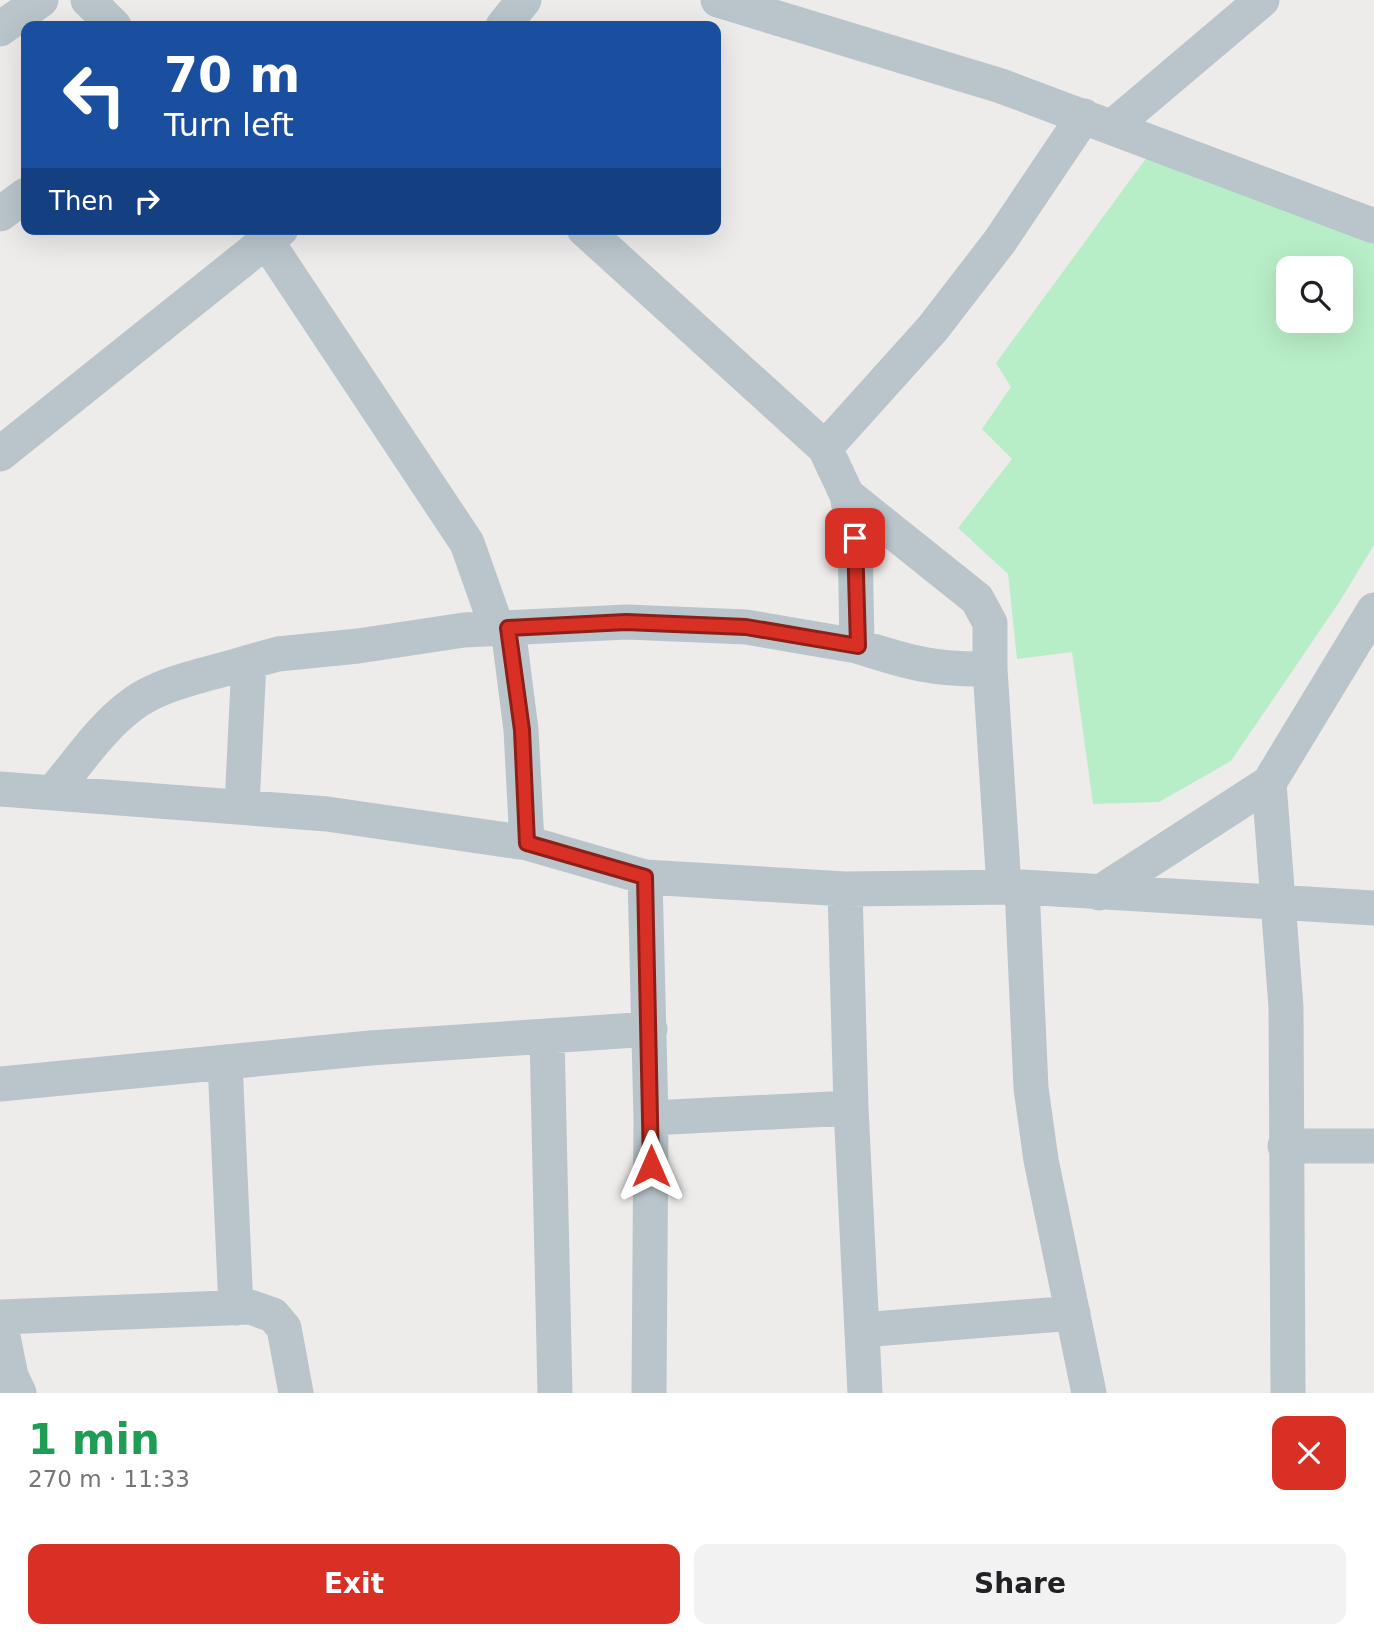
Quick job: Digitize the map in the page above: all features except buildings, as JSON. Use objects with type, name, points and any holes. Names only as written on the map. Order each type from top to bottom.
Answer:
[{"type":"street","points":[[0,29],[41,0]]},
{"type":"street","points":[[88,0],[109,21]]},
{"type":"street","points":[[507,21],[524,0]]},
{"type":"street","points":[[825,448],[933,328],[1098,122],[1262,0]]},
{"type":"street","points":[[729,2],[976,79],[1374,226]]},
{"type":"street","points":[[0,214],[21,199]]},
{"type":"street","points":[[0,454],[274,235],[467,542],[503,628],[522,730],[527,843]]},
{"type":"street","points":[[591,235],[825,448],[848,495],[855,538],[858,646]]},
{"type":"street","points":[[848,495],[976,599],[990,623],[990,668],[1031,1088],[1041,1160],[1088,1393]]},
{"type":"street","points":[[1099,892],[1269,783],[1374,611]]},
{"type":"street","points":[[53,792],[119,715],[134,703],[152,693],[278,654],[503,628],[626,622],[746,627],[858,646],[920,666],[952,670],[990,668]]},
{"type":"street","points":[[242,806],[249,662]]},
{"type":"street","points":[[1269,783],[1286,1007],[1288,1393]]},
{"type":"street","points":[[0,789],[327,814],[527,843],[645,877],[845,889],[1013,887],[1374,908]]},
{"type":"street","points":[[645,877],[651,1118],[649,1393]]},
{"type":"street","points":[[845,889],[851,1108],[866,1393]]},
{"type":"street","points":[[0,1084],[225,1062],[650,1029]]},
{"type":"street","points":[[547,1036],[555,1393]]},
{"type":"street","points":[[225,1062],[236,1308]]},
{"type":"street","points":[[651,1118],[851,1108]]},
{"type":"street","points":[[1285,1146],[1374,1146]]},
{"type":"street","points":[[19,1393],[11,1376],[0,1320],[250,1307],[273,1315],[284,1328],[296,1393]]},
{"type":"street","points":[[862,1330],[1073,1313]]},
{"type":"green space","points":[[1158,142],[1374,215],[1374,545],[1340,601],[1231,761],[1159,802],[1093,804],[1072,652],[1017,659],[1008,574],[958,528],[1012,459],[982,429],[1011,387],[996,363]]},
{"type":"route","points":[[651,1166],[645,877],[527,843],[522,730],[508,628],[626,622],[746,627],[858,646],[855,538]]}]
